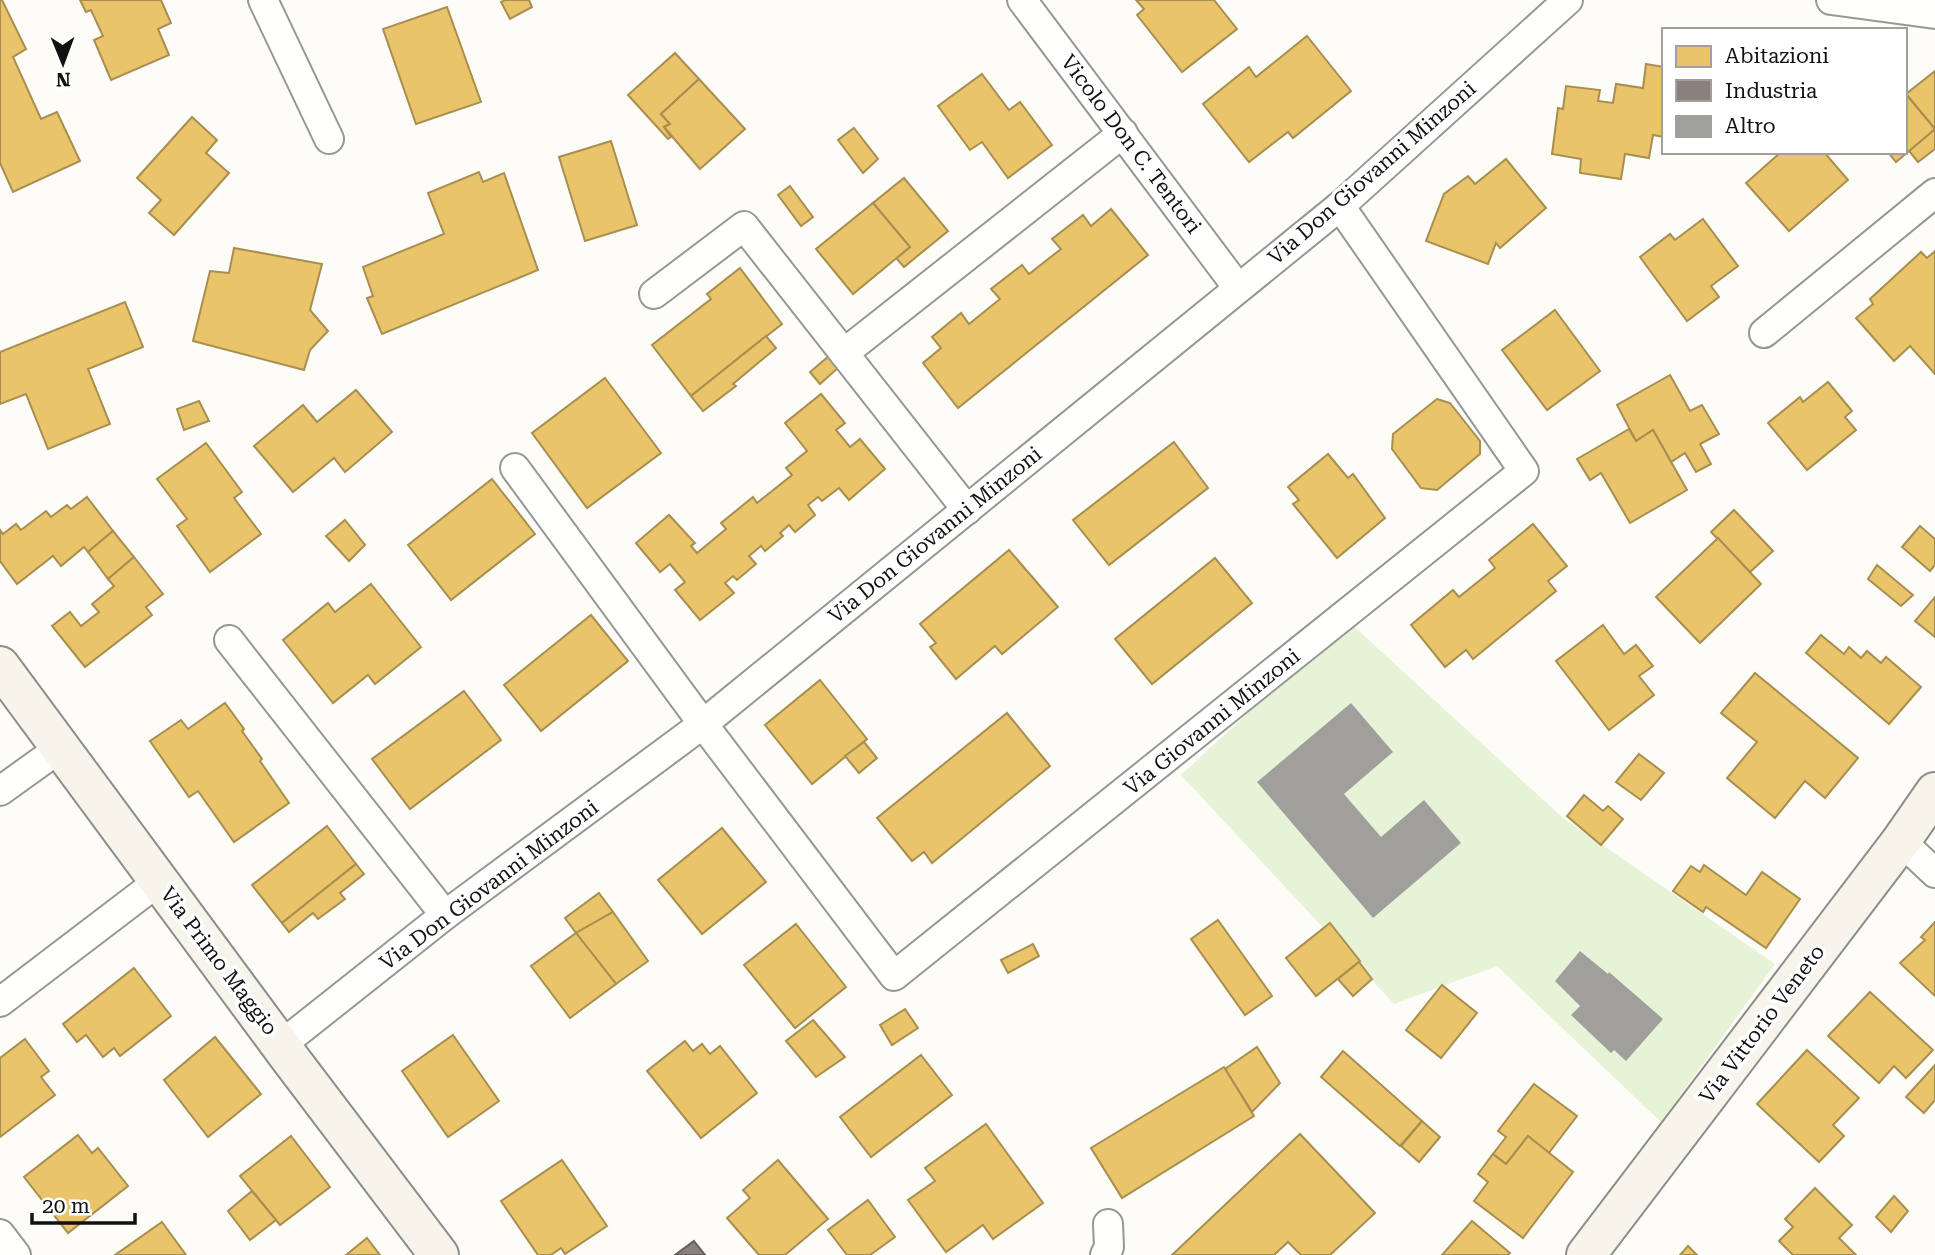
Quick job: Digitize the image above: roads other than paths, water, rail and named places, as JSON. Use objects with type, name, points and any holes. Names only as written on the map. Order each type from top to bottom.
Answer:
[{"type":"street","points":[[263,0],[329,139]]},
{"type":"street","name":"Vicolo Don C. Tentori","points":[[1022,0],[1238,288]]},
{"type":"street","name":"Via Don Giovanni Minzoni","points":[[281,1045],[445,915],[703,724],[967,510],[1340,206],[1568,0]]},
{"type":"street","points":[[1830,0],[1935,14]]},
{"type":"street","points":[[844,353],[1123,132]]},
{"type":"street","points":[[1764,333],[1935,193]]},
{"type":"street","name":"Via Giovanni Minzoni","points":[[703,724],[894,976],[1524,471],[1340,206]]},
{"type":"street","points":[[654,294],[744,226],[967,510]]},
{"type":"street","points":[[515,468],[703,724]]},
{"type":"street","points":[[229,640],[445,915]]},
{"type":"street","name":"Via Primo Maggio","points":[[0,666],[439,1255]]},
{"type":"street","points":[[0,791],[60,748]]},
{"type":"street","name":"Via Vittorio Veneto","points":[[1586,1255],[1901,841],[1935,792]]},
{"type":"street","points":[[1901,841],[1935,873]]},
{"type":"street","points":[[0,1002],[159,881]]},
{"type":"street","points":[[1105,1255],[1109,1247],[1108,1224]]},
{"type":"street","points":[[0,1234],[16,1255]]}]
